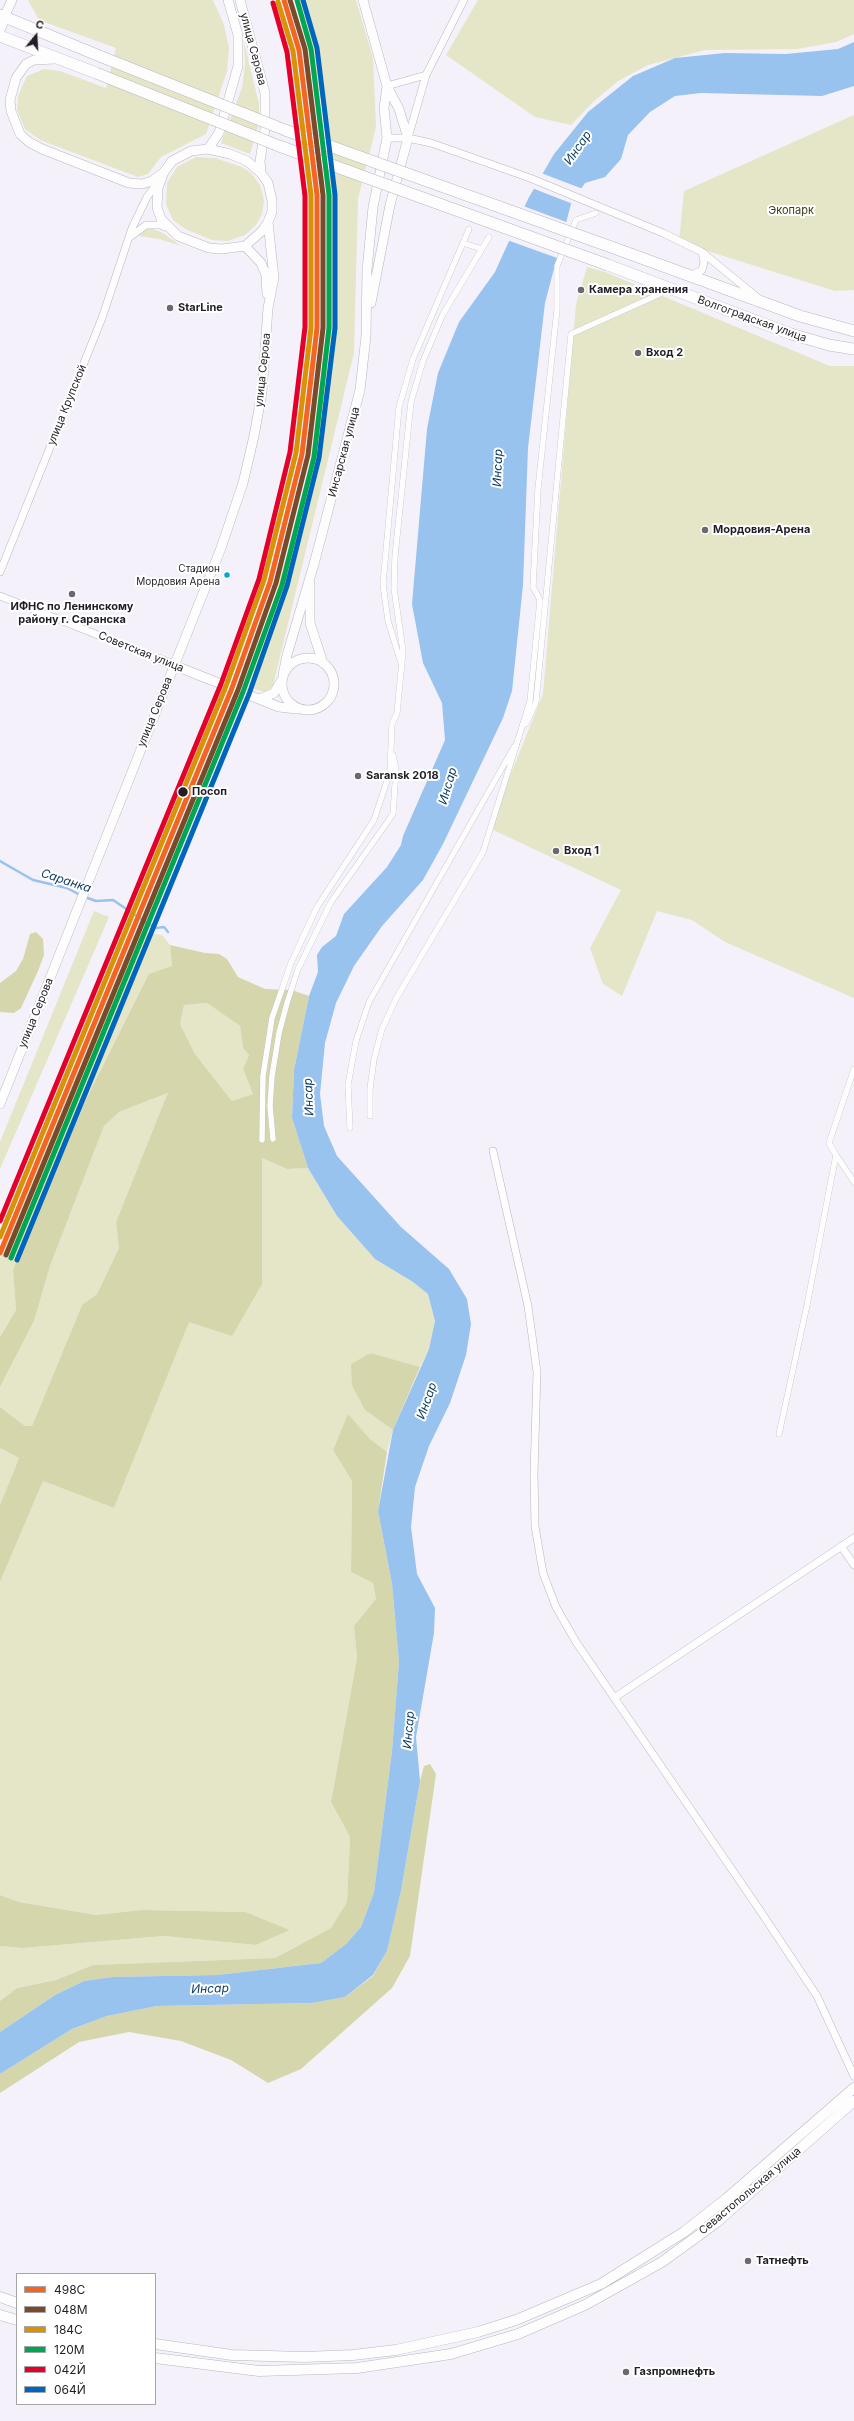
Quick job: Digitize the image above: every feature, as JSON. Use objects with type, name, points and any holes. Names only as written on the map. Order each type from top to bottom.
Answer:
[{"type":"main road","points":[[0,28],[2,16]]},
{"type":"main road","name":"Волгоградская улица","points":[[2,16],[102,58],[285,130],[692,275],[800,316],[854,331]]},
{"type":"main road","name":"Волгоградская улица","points":[[0,36],[279,146],[608,265],[791,334],[829,345],[854,349]]},
{"type":"main road","name":"Севастопольская улица","points":[[156,2344],[232,2355],[305,2357],[353,2355],[396,2350],[478,2332],[516,2320],[601,2284],[684,2232],[732,2195],[854,2088]]},
{"type":"main road","name":"Севастопольская улица","points":[[156,2358],[200,2365],[259,2371],[357,2368],[451,2354],[518,2334],[585,2305],[662,2262],[717,2222],[854,2101]]},
{"type":"main road","points":[[0,2297],[16,2303]]},
{"type":"main road","points":[[0,2315],[16,2320]]},
{"type":"street","points":[[2,16],[12,0]]},
{"type":"street","points":[[208,149],[219,133],[236,76],[239,45],[228,0]]},
{"type":"street","name":"улица Серова","points":[[0,1104],[221,548],[242,483],[262,392],[268,308],[274,278],[268,222],[272,212],[272,195],[268,183],[261,173],[259,153],[265,129],[265,93],[240,0]]},
{"type":"street","name":"Инсарская улица","points":[[363,0],[387,86],[399,109],[408,138],[390,205],[366,324]]},
{"type":"street","points":[[408,138],[426,75],[464,0]]},
{"type":"street","points":[[59,59],[34,60],[26,64],[16,78],[10,100],[10,111],[20,134],[29,142],[42,149],[129,182],[142,184],[152,181],[162,175]]},
{"type":"street","points":[[387,86],[426,75]]},
{"type":"street","name":"Инсарская улица","points":[[282,678],[294,629],[310,577],[355,410],[362,368],[366,324],[367,270],[373,207],[387,138],[384,108],[387,86]]},
{"type":"street","points":[[387,138],[408,138],[431,143],[530,178],[582,199],[702,252],[762,301]]},
{"type":"street","points":[[168,228],[161,219],[157,207],[156,197],[162,175],[172,161],[181,155],[208,149],[240,157],[261,173]]},
{"type":"street","name":"улица Крупской","points":[[0,572],[102,318],[139,213],[162,175]]},
{"type":"street","points":[[370,1116],[370,1089],[374,1058],[382,1029],[401,991],[483,852],[530,701],[540,600],[533,587],[537,504],[557,309],[557,266],[576,220],[596,213]]},
{"type":"street","points":[[130,237],[146,225],[160,225],[168,228],[187,241],[209,248],[222,249],[245,246],[262,231],[268,222]]},
{"type":"street","points":[[402,666],[388,621],[383,584],[399,407],[413,360],[469,229]]},
{"type":"street","points":[[262,1140],[263,1076],[272,1018],[291,963],[317,907],[374,820],[390,772],[392,724],[397,713],[403,651],[394,588],[395,556],[411,402],[423,362],[443,314],[489,237]]},
{"type":"street","points":[[463,243],[482,249]]},
{"type":"street","name":"улица Серова","points":[[245,246],[257,257],[264,268],[268,308]]},
{"type":"street","points":[[692,275],[702,270],[704,262],[702,252]]},
{"type":"street","points":[[350,1128],[348,1085],[356,1041],[369,1002],[520,737],[536,702],[571,334],[660,294]]},
{"type":"street","name":"Инсарская улица","points":[[310,577],[310,623],[323,663]]},
{"type":"street","name":"Советская улица","points":[[0,596],[279,707],[300,710]]},
{"type":"street","points":[[260,699],[274,693],[282,678],[290,665],[300,659],[308,658],[323,663],[333,678],[332,694],[323,706],[316,709],[300,710],[288,702],[283,695],[282,678]]},
{"type":"street","points":[[273,1139],[270,1106],[272,1076],[279,1033],[287,1003],[298,968],[331,902],[393,814],[396,770],[391,742]]},
{"type":"street","points":[[854,1069],[829,1144],[854,1182]]},
{"type":"street","points":[[494,1151],[528,1306],[537,1372],[534,1474],[535,1526],[543,1573],[556,1607],[576,1642],[817,1996],[854,2076]]},
{"type":"street","points":[[779,1434],[807,1305],[836,1155]]},
{"type":"street","points":[[614,1698],[854,1538]]},
{"type":"street","points":[[841,1546],[854,1565]]},
{"type":"green space","points":[[28,0],[213,0],[224,25],[229,48],[227,71],[206,134],[161,157],[148,174],[138,177],[40,140],[25,129],[17,110],[18,96],[27,76],[44,69],[60,71],[106,88],[116,48],[39,20]]},
{"type":"green space","points":[[296,0],[356,0],[373,58],[376,127],[358,199],[354,353],[273,685],[267,693],[249,687],[308,481],[327,324],[329,197],[325,115]]},
{"type":"green space","points":[[478,0],[854,0],[854,34],[836,42],[797,49],[705,50],[648,65],[618,81],[592,103],[571,125],[535,117],[446,55]]},
{"type":"green space","points":[[244,42],[259,104],[259,124],[250,154],[221,143],[242,88],[245,65]]},
{"type":"green space","name":"Экопарк","points":[[854,115],[854,290],[835,291],[679,242],[684,191]]},
{"type":"green space","points":[[196,157],[215,158],[242,167],[251,173],[260,185],[264,200],[262,214],[256,225],[245,235],[228,241],[212,240],[185,229],[173,220],[166,204],[167,183],[177,167]]},
{"type":"green space","points":[[146,229],[153,229],[163,233],[181,246],[159,239],[139,236]]},
{"type":"green space","name":"Мордовия-Арена","points":[[587,267],[605,272],[830,366],[854,366],[854,998],[725,942],[692,920],[657,911],[622,996],[603,984],[590,948],[621,890],[489,828],[543,694],[576,304]]},
{"type":"green space","points":[[94,911],[109,917],[0,1169],[0,1142]]},
{"type":"green space","points":[[136,931],[162,935],[170,945],[172,966],[13,1270],[16,1310],[0,1337],[0,1259]]},
{"type":"green space","points":[[36,932],[43,939],[44,955],[38,971],[21,1008],[14,1013],[0,1012],[0,983],[16,971],[23,959],[30,934]]},
{"type":"green space","points":[[170,945],[205,953],[219,954],[227,959],[238,977],[265,989],[292,990],[309,996],[294,1070],[292,1118],[308,1168],[287,1169],[262,1158],[262,1284],[232,1336],[189,1322],[114,1508],[43,1481],[0,1582],[0,1505],[19,1458],[0,1448],[0,1407],[25,1426],[32,1426],[82,1305],[97,1294],[119,1248],[116,1222],[168,1093],[119,1112],[104,1126],[50,1266],[34,1321],[0,1387],[0,1337],[16,1310],[13,1270],[85,1102],[149,974],[172,966]],"holes":[[[207,1003],[240,1026],[243,1048],[249,1055],[243,1069],[253,1094],[232,1101],[195,1054],[180,1024],[184,1005]]]},
{"type":"green space","points":[[207,1003],[240,1026],[243,1048],[249,1055],[243,1069],[253,1094],[232,1101],[195,1054],[180,1024],[184,1005]]},
{"type":"green space","points":[[169,1093],[116,1222],[119,1248],[97,1294],[82,1305],[32,1426],[25,1426],[0,1407],[0,1387],[34,1321],[50,1266],[104,1126],[119,1112]]},
{"type":"green space","points":[[262,1158],[287,1169],[308,1168],[337,1216],[375,1259],[413,1282],[428,1294],[435,1321],[429,1349],[420,1367],[371,1353],[365,1410],[393,1430],[387,1452],[370,1439],[348,1415],[333,1450],[352,1481],[351,1572],[373,1583],[376,1600],[354,1626],[357,1658],[331,1802],[350,1837],[347,1902],[331,1928],[275,1958],[93,1965],[56,1980],[17,1988],[0,2001],[0,1946],[23,1948],[164,1936],[256,1945],[290,1930],[244,1912],[141,1910],[96,1915],[19,1902],[0,1895],[0,1582],[43,1481],[114,1508],[189,1321],[262,1284]]},
{"type":"green space","points":[[371,1353],[420,1367],[393,1430],[365,1410],[352,1385],[351,1364]]},
{"type":"green space","points":[[348,1414],[370,1439],[387,1452],[378,1511],[392,1584],[399,1662],[392,1751],[374,1892],[361,1927],[346,1944],[321,1963],[217,1975],[112,1977],[84,1981],[55,1995],[0,2032],[0,2001],[17,1988],[56,1980],[93,1965],[275,1958],[331,1928],[347,1902],[350,1837],[331,1802],[357,1658],[354,1626],[376,1599],[373,1583],[351,1572],[352,1481],[333,1450]]},
{"type":"green space","points":[[0,1448],[19,1458],[0,1505]]},
{"type":"green space","points":[[430,1764],[436,1774],[410,1956],[392,1988],[301,2069],[268,2083],[231,2060],[181,2041],[129,2032],[79,2042],[0,2093],[0,2074],[72,2029],[107,2016],[157,2006],[312,2003],[345,1997],[373,1976],[387,1951],[401,1891],[420,1781],[424,1766]]},
{"type":"green space","points":[[0,1895],[19,1902],[96,1915],[141,1910],[245,1912],[290,1930],[256,1945],[164,1936],[23,1948],[0,1946]]},
{"type":"water","name":"Инсар","points":[[854,42],[854,86],[822,96],[701,93],[675,96],[650,112],[628,135],[621,159],[605,177],[585,183],[571,204],[545,303],[528,448],[523,585],[512,691],[503,718],[443,844],[423,880],[382,926],[354,966],[336,1003],[325,1043],[320,1094],[324,1126],[337,1156],[401,1227],[449,1269],[467,1299],[471,1324],[466,1355],[450,1403],[429,1446],[415,1487],[411,1527],[417,1574],[435,1608],[434,1633],[416,1737],[420,1781],[401,1891],[387,1951],[373,1975],[345,1997],[312,2003],[157,2006],[107,2016],[72,2029],[0,2074],[0,2032],[55,1995],[84,1981],[112,1977],[217,1975],[321,1963],[346,1944],[361,1927],[374,1892],[392,1751],[399,1662],[392,1584],[378,1511],[393,1430],[429,1349],[435,1321],[428,1294],[413,1282],[375,1259],[337,1216],[308,1168],[292,1118],[294,1070],[309,996],[318,972],[317,955],[322,947],[336,936],[344,914],[387,867],[401,845],[403,836],[445,740],[442,703],[423,663],[412,604],[427,429],[438,373],[459,322],[495,272],[528,199],[554,154],[588,112],[633,76],[675,58],[725,53],[786,54],[838,49]]},
{"type":"pier","points":[[541,173],[583,189],[573,204],[532,188]]},
{"type":"pier","points":[[523,206],[569,223],[560,259],[507,240]]},
{"type":"waterway","name":"Саранка","points":[[0,861],[33,880],[67,888],[80,895]]},
{"type":"waterway","name":"Саранка","points":[[85,897],[96,901],[113,900],[150,925],[156,928],[164,927],[168,932]]},
{"type":"transit line","name":"498С","points":[[0,1253],[232,688],[270,582],[302,454],[317,328],[317,195],[299,50],[284,0]]},
{"type":"transit line","name":"048М","points":[[6,1255],[238,690],[276,583],[308,455],[323,328],[323,195],[305,49],[290,0]]},
{"type":"transit line","name":"120М","points":[[11,1258],[243,692],[282,585],[314,457],[329,328],[329,195],[311,49],[297,0]]},
{"type":"transit line","name":"064Й","points":[[17,1260],[249,694],[287,586],[319,458],[335,328],[335,195],[317,48],[303,0]]},
{"type":"transit line","name":"184С","points":[[0,1237],[226,686],[264,580],[296,453],[311,328],[311,195],[293,51],[278,2]]},
{"type":"transit line","name":"042Й","points":[[0,1221],[221,684],[259,579],[290,452],[305,327],[305,196],[287,52],[273,3]]},
{"type":"place","name":"Камера хранения","points":[[581,290]]},
{"type":"place","name":"StarLine","points":[[170,308]]},
{"type":"place","name":"Вход 2","points":[[638,353]]},
{"type":"place","name":"Мордовия-Арена","points":[[705,530]]},
{"type":"place","name":"Стадион Мордовия Арена","points":[[227,575]]},
{"type":"place","name":"ИФНС по Ленинскому району г. Саранска","points":[[72,594]]},
{"type":"place","name":"Saransk 2018","points":[[358,776]]},
{"type":"place","name":"Посоп","points":[[183,792]]},
{"type":"place","name":"Вход 1","points":[[556,851]]},
{"type":"place","name":"Татнефть","points":[[748,2261]]},
{"type":"place","name":"Газпромнефть","points":[[626,2372]]}]
